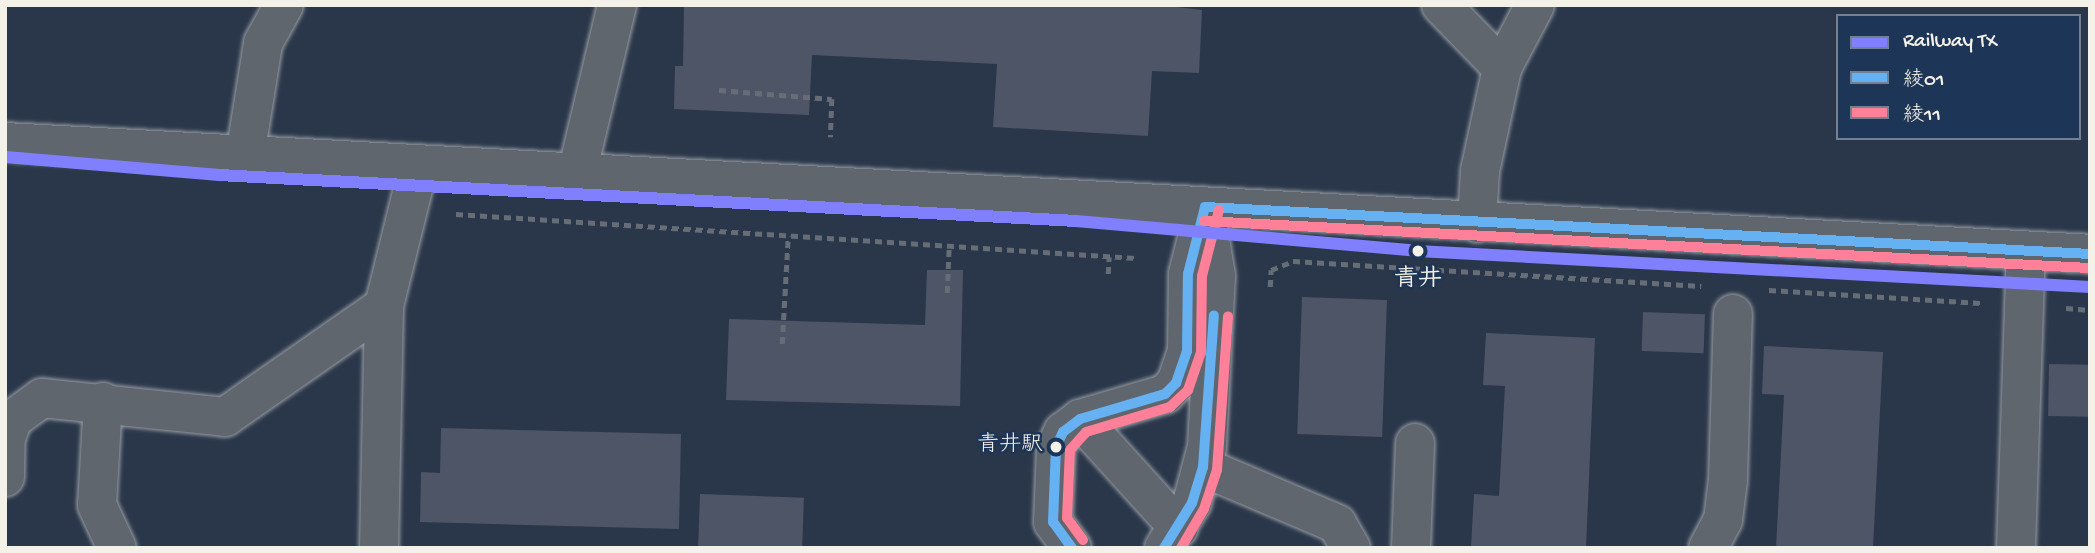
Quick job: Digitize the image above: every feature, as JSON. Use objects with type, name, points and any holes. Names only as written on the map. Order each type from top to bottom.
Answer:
[{"type":"main road","points":[[245,156],[263,43],[284,5]]},
{"type":"main road","points":[[577,173],[617,5]]},
{"type":"main road","points":[[1441,5],[1502,68]]},
{"type":"main road","points":[[1477,223],[1480,171],[1502,68],[1535,5]]},
{"type":"main road","points":[[5,142],[2090,254]]},
{"type":"main road","points":[[379,548],[384,306],[419,165]]},
{"type":"main road","points":[[1072,548],[1053,522],[1052,469],[1063,432],[1080,419],[1165,394],[1177,383],[1187,351],[1188,274],[1205,207]]},
{"type":"main road","points":[[1080,419],[1171,538],[1203,467],[1216,276],[1205,207]]},
{"type":"main road","points":[[2015,548],[2026,251]]},
{"type":"main road","points":[[1707,548],[1723,520],[1728,480],[1720,300]]},
{"type":"main road","points":[[5,477],[6,438],[13,419],[42,398],[103,402],[225,417],[384,306]]},
{"type":"main road","points":[[103,402],[97,505],[117,548]]},
{"type":"main road","points":[[1411,548],[1415,443]]},
{"type":"main road","points":[[1203,467],[1338,524],[1351,548]]},
{"type":"path","points":[[719,90],[832,99],[831,137]]},
{"type":"path","points":[[456,214],[1136,258]]},
{"type":"path","points":[[782,344],[788,236]]},
{"type":"path","points":[[947,293],[949,246]]},
{"type":"path","points":[[1108,274],[1109,257]]},
{"type":"path","points":[[1270,288],[1271,270],[1293,261],[1720,300]]},
{"type":"path","points":[[1763,290],[2090,310]]},
{"type":"building","points":[[684,5],[1160,5],[1202,10],[1199,73],[1152,71],[1148,136],[993,127],[997,64],[812,55],[809,115],[674,109],[675,66],[683,66]]},
{"type":"building","points":[[927,270],[963,270],[960,406],[726,400],[729,319],[925,325]]},
{"type":"building","points":[[1302,297],[1387,300],[1382,437],[1297,434]]},
{"type":"building","points":[[1643,312],[1705,314],[1704,353],[1642,351]]},
{"type":"building","points":[[1486,333],[1595,338],[1586,548],[1471,547],[1474,494],[1499,496],[1505,386],[1483,385]]},
{"type":"building","points":[[1764,346],[1883,352],[1873,548],[1776,548],[1784,395],[1762,394]]},
{"type":"building","points":[[2049,364],[2090,365],[2089,417],[2048,416]]},
{"type":"building","points":[[441,428],[681,434],[679,529],[420,522],[421,472],[440,473]]},
{"type":"building","points":[[700,494],[804,498],[802,548],[698,548]]},
{"type":"rail line","name":"TX","points":[[5,157],[219,175],[1076,221],[1417,251],[2090,287]]},
{"type":"transit line","name":"綾01","points":[[1205,207],[2090,254]]},
{"type":"transit line","name":"綾01","points":[[1072,548],[1053,522],[1056,447],[1063,432],[1080,419],[1165,394],[1176,383],[1187,351],[1188,274],[1205,207]]},
{"type":"transit line","name":"綾11","points":[[1083,540],[1067,518],[1070,450],[1086,432],[1170,407],[1188,390],[1201,353],[1202,276],[1219,210]]},
{"type":"transit line","name":"綾11","points":[[1204,221],[2089,268]]},
{"type":"transit line","name":"綾01","points":[[1164,548],[1192,503],[1203,467],[1214,315]]},
{"type":"transit line","name":"綾11","points":[[1181,548],[1204,509],[1217,470],[1228,316]]},
{"type":"place","name":"青井","points":[[1418,251]]},
{"type":"place","name":"青井駅","points":[[1056,447]]}]
